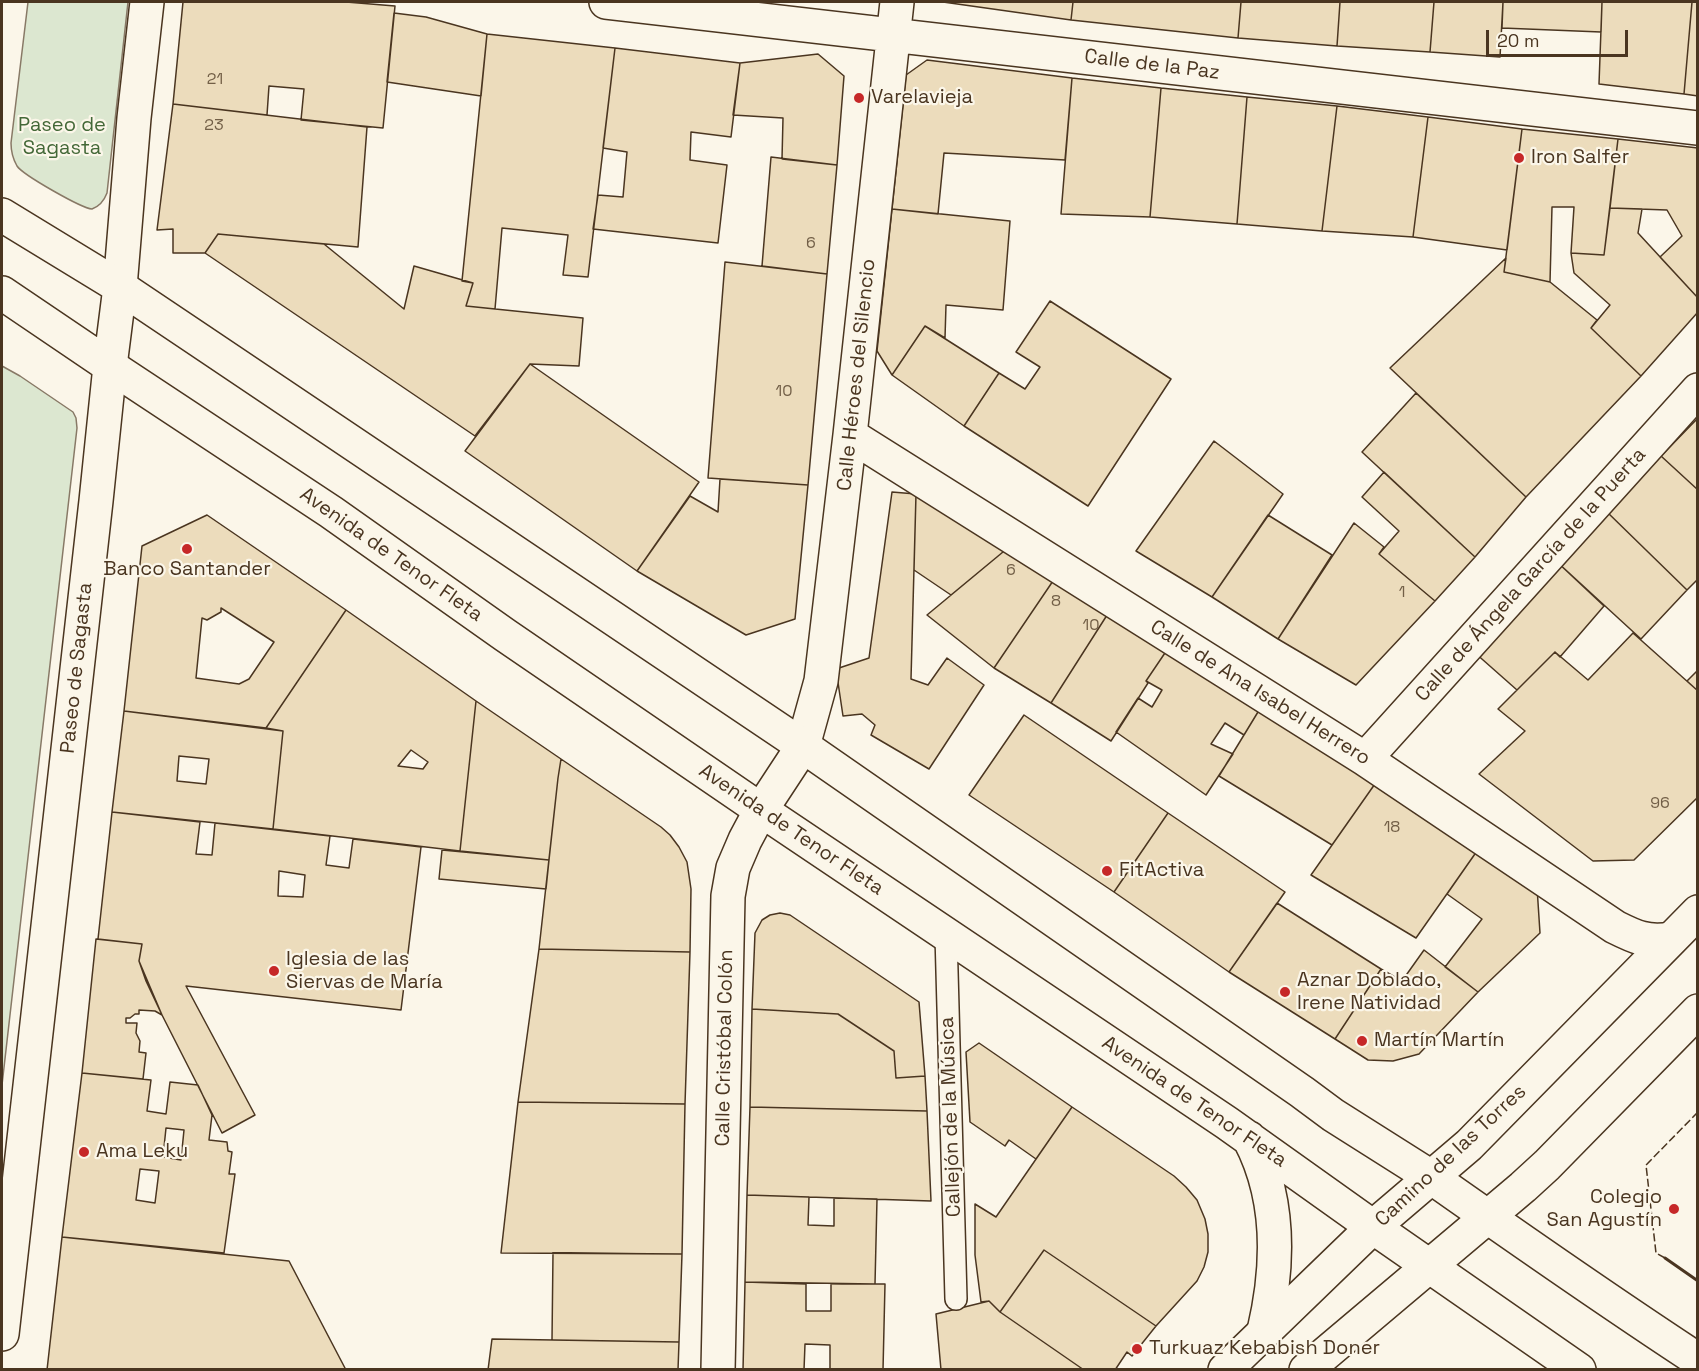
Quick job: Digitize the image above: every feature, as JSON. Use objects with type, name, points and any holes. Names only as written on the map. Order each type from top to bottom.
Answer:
[{"type":"main road","name":"Paseo de Sagasta","points":[[2,1334],[120,287],[134,118],[147,2]]},
{"type":"main road","name":"Calle de la Paz","points":[[606,2],[1698,128]]},
{"type":"main road","name":"Calle Héroes del Silencio","points":[[803,746],[821,681],[897,2]]},
{"type":"main road","points":[[2,215],[120,287],[803,746],[1333,1115],[1431,1177],[1698,1360]]},
{"type":"main road","name":"Avenida de Tenor Fleta","points":[[2,293],[331,512],[505,635],[761,810],[1249,1138],[1579,1370]]},
{"type":"main road","name":"Calle de Ángela García de la Puerta","points":[[1365,759],[1698,390]]},
{"type":"main road","name":"Calle de Ana Isabel Herrero","points":[[850,435],[1365,759],[1615,927],[1644,940],[1657,942],[1671,939]]},
{"type":"main road","name":"Calle Cristóbal Colón","points":[[718,1370],[728,896],[733,868],[745,840],[761,810],[803,746]]},
{"type":"main road","name":"Camino de las Torres","points":[[1225,1370],[1373,1227],[1469,1145],[1698,912]]},
{"type":"main road","points":[[1306,1370],[1547,1165],[1698,1011]]},
{"type":"main road","points":[[1249,1138],[1261,1165],[1273,1217],[1275,1242],[1273,1287],[1264,1331]]},
{"type":"lane","name":"Callejón de la Música","points":[[946,934],[956,1299]]},
{"type":"green space","name":"Paseo de Sagasta","points":[[28,2],[128,2],[107,193],[101,203],[92,209],[40,183],[21,170],[13,157],[11,143]]},
{"type":"green space","points":[[2,366],[73,412],[77,428],[2,1085]]},
{"type":"building","points":[[183,2],[346,2],[395,6],[383,128],[301,120],[304,89],[269,86],[267,115],[173,104]]},
{"type":"building","points":[[943,2],[1073,2],[1071,20]]},
{"type":"building","points":[[1073,2],[1241,2],[1238,38],[1071,20]]},
{"type":"building","points":[[1241,2],[1340,2],[1337,46],[1238,38]]},
{"type":"building","points":[[1340,2],[1434,2],[1430,52],[1337,46]]},
{"type":"building","points":[[1434,2],[1503,2],[1500,57],[1430,52]]},
{"type":"building","points":[[1503,2],[1602,2],[1601,32],[1502,28]]},
{"type":"building","points":[[1602,2],[1692,2],[1684,94],[1599,84]]},
{"type":"building","points":[[1692,2],[1698,2],[1698,96],[1684,94]]},
{"type":"building","points":[[394,13],[426,17],[487,34],[481,96],[387,82]]},
{"type":"building","points":[[487,34],[615,48],[588,277],[563,275],[568,235],[502,228],[495,309],[466,306],[473,283],[462,281]]},
{"type":"building","points":[[615,48],[740,63],[731,137],[691,132],[690,160],[727,165],[718,243],[593,229],[598,195],[623,197],[627,152],[603,148]]},
{"type":"building","points":[[818,54],[844,76],[837,165],[782,159],[783,118],[733,115],[740,63]]},
{"type":"building","points":[[927,60],[1072,78],[1065,160],[944,153],[938,214],[892,209],[906,75]]},
{"type":"building","points":[[1072,78],[1161,88],[1150,217],[1061,214]]},
{"type":"building","points":[[1161,88],[1247,97],[1237,224],[1150,217]]},
{"type":"building","points":[[1247,97],[1337,106],[1322,231],[1237,224]]},
{"type":"building","points":[[173,104],[367,127],[358,247],[218,234],[205,253],[173,253],[173,229],[157,230]]},
{"type":"building","points":[[1337,106],[1428,117],[1413,237],[1322,231]]},
{"type":"building","points":[[1428,117],[1522,129],[1507,250],[1413,237]]},
{"type":"building","points":[[1522,129],[1618,139],[1604,255],[1571,253],[1574,207],[1552,207],[1550,282],[1504,272]]},
{"type":"building","points":[[1618,139],[1698,148],[1698,298],[1660,257],[1682,236],[1667,210],[1610,208]]},
{"type":"building","points":[[771,157],[837,165],[827,274],[762,266]]},
{"type":"building","points":[[1610,208],[1642,209],[1638,233],[1698,298],[1698,312],[1641,376],[1591,328],[1610,305],[1574,273],[1571,253],[1604,255]]},
{"type":"building","points":[[892,209],[1010,221],[1003,310],[946,305],[945,338],[925,326],[892,375],[877,351]]},
{"type":"building","points":[[218,234],[324,244],[404,309],[414,266],[473,283],[466,306],[583,318],[579,366],[530,364],[475,436],[205,253]]},
{"type":"building","points":[[1506,258],[1504,272],[1550,282],[1597,320],[1591,328],[1641,376],[1526,497],[1390,368]]},
{"type":"building","points":[[725,262],[827,274],[808,485],[708,478]]},
{"type":"building","points":[[1050,301],[1171,379],[1088,506],[964,426],[999,373],[1025,389],[1040,367],[1016,352]]},
{"type":"building","points":[[925,326],[999,373],[964,426],[892,375]]},
{"type":"building","points":[[530,364],[699,482],[637,571],[465,451]]},
{"type":"building","points":[[1416,393],[1526,497],[1475,557],[1362,452]]},
{"type":"building","points":[[1698,418],[1698,490],[1661,456]]},
{"type":"building","points":[[1214,441],[1283,494],[1212,597],[1136,551]]},
{"type":"building","points":[[1661,456],[1698,490],[1698,579],[1687,590],[1606,511]]},
{"type":"building","points":[[1384,472],[1475,557],[1435,601],[1379,554],[1399,531],[1362,497]]},
{"type":"building","points":[[720,479],[808,485],[795,619],[746,635],[637,571],[690,496],[718,512]]},
{"type":"building","points":[[892,492],[916,494],[911,679],[928,685],[947,658],[984,685],[929,769],[871,735],[875,725],[862,714],[843,716],[836,669],[869,658]]},
{"type":"building","points":[[916,494],[1009,547],[951,595],[914,570]]},
{"type":"building","points":[[1606,511],[1687,590],[1641,639],[1556,561]]},
{"type":"building","points":[[207,515],[346,610],[266,728],[124,711],[142,546]],"holes":[[[221,608],[274,642],[249,679],[239,684],[196,678],[202,618],[207,620],[221,612]]]},
{"type":"building","points":[[1268,515],[1332,555],[1278,639],[1212,597]]},
{"type":"building","points":[[1354,523],[1384,547],[1379,554],[1435,601],[1356,685],[1278,639]]},
{"type":"building","points":[[1009,547],[1055,578],[994,668],[927,615]]},
{"type":"building","points":[[1556,561],[1604,606],[1560,657],[1555,652],[1517,690],[1474,652]]},
{"type":"building","points":[[1055,578],[1109,612],[1051,703],[994,668]]},
{"type":"building","points":[[346,610],[476,701],[460,851],[273,829],[283,731],[266,728]],"holes":[[[411,750],[428,762],[423,769],[398,766]]]},
{"type":"building","points":[[1109,612],[1169,647],[1111,741],[1051,703]]},
{"type":"building","points":[[1633,633],[1698,691],[1698,797],[1634,860],[1593,861],[1479,774],[1525,731],[1498,709],[1555,652],[1588,680]]},
{"type":"building","points":[[1169,647],[1261,707],[1244,735],[1225,723],[1211,744],[1233,754],[1206,795],[1116,732],[1138,698],[1152,707],[1162,690],[1146,681]]},
{"type":"building","points":[[1698,670],[1698,691],[1687,681]]},
{"type":"building","points":[[476,701],[561,759],[549,860],[460,851]]},
{"type":"building","points":[[1261,707],[1377,781],[1332,845],[1219,776]]},
{"type":"building","points":[[124,711],[283,731],[273,829],[112,812]],"holes":[[[179,756],[209,759],[206,784],[177,781]]]},
{"type":"building","points":[[1024,715],[1168,813],[1114,892],[969,795]]},
{"type":"building","points":[[561,759],[661,827],[679,847],[687,862],[691,889],[690,952],[539,949]]},
{"type":"building","points":[[1377,781],[1477,851],[1416,938],[1311,875]]},
{"type":"building","name":"Iglesia de las Siervas de María","points":[[112,812],[200,822],[196,854],[212,855],[215,823],[330,836],[326,865],[349,868],[353,839],[421,847],[401,1010],[186,986],[255,1115],[222,1133],[146,981],[139,961],[142,944],[98,939]],"holes":[[[279,871],[305,875],[303,897],[278,896]]]},
{"type":"building","points":[[1168,813],[1285,892],[1229,972],[1114,892]]},
{"type":"building","points":[[442,850],[549,860],[546,889],[439,879]]},
{"type":"building","points":[[1477,851],[1537,887],[1540,933],[1478,992],[1445,967],[1482,919],[1447,894]]},
{"type":"building","points":[[1277,903],[1381,969],[1335,1039],[1229,972]]},
{"type":"building","points":[[780,913],[790,915],[919,1002],[925,1076],[896,1078],[894,1051],[838,1014],[752,1009],[755,933],[762,920]]},
{"type":"building","points":[[96,939],[142,944],[139,961],[162,1015],[155,1011],[139,1010],[139,1014],[126,1018],[126,1023],[137,1023],[139,1052],[146,1053],[143,1079],[82,1073]]},
{"type":"building","points":[[539,949],[690,952],[685,1104],[518,1102]]},
{"type":"building","points":[[1424,950],[1478,992],[1419,1054],[1393,1061],[1368,1060],[1335,1039],[1381,969],[1402,981]]},
{"type":"building","points":[[752,1009],[838,1014],[894,1051],[896,1078],[925,1076],[927,1111],[750,1107]]},
{"type":"building","points":[[979,1043],[1072,1107],[1036,1159],[1009,1140],[1005,1146],[970,1122],[966,1052]]},
{"type":"building","points":[[82,1073],[151,1080],[147,1111],[166,1114],[170,1082],[198,1085],[212,1115],[209,1140],[227,1142],[228,1151],[232,1152],[229,1174],[235,1174],[224,1253],[62,1237]],"holes":[[[166,1128],[184,1130],[181,1160],[163,1157]],[[140,1169],[159,1171],[155,1203],[136,1200]]]},
{"type":"building","points":[[518,1102],[685,1104],[682,1254],[501,1253]]},
{"type":"building","points":[[750,1107],[927,1111],[931,1201],[747,1195]]},
{"type":"building","points":[[1072,1107],[1174,1176],[1197,1200],[1205,1219],[1208,1252],[1204,1267],[1197,1281],[1156,1326],[1044,1250],[1000,1312],[989,1301],[981,1302],[975,1255],[975,1204],[996,1217]]},
{"type":"building","points":[[747,1195],[809,1197],[808,1225],[834,1226],[834,1198],[877,1199],[875,1284],[745,1282]]},
{"type":"building","points":[[62,1237],[289,1261],[346,1370],[47,1370]]},
{"type":"building","points":[[1044,1250],[1156,1326],[1132,1356],[1127,1352],[1115,1370],[1084,1370],[1000,1312]]},
{"type":"building","points":[[553,1253],[682,1254],[679,1342],[552,1340]]},
{"type":"building","points":[[745,1282],[806,1284],[806,1311],[831,1311],[831,1284],[885,1284],[883,1370],[830,1370],[830,1345],[805,1344],[804,1370],[743,1370]]},
{"type":"building","points":[[989,1301],[1000,1312],[1084,1370],[941,1370],[936,1314]]},
{"type":"building","points":[[492,1339],[679,1342],[678,1370],[488,1370]]},
{"type":"fence","points":[[1665,1258],[1656,1253],[1646,1165],[1698,1112]]},
{"type":"wall","points":[[1665,1258],[1698,1281]]},
{"type":"place","name":"Varelavieja","points":[[859,98]]},
{"type":"place","name":"Iron Salfer","points":[[1519,158]]},
{"type":"place","name":"Banco Santander","points":[[187,549]]},
{"type":"place","name":"FitActiva","points":[[1107,871]]},
{"type":"place","name":"Iglesia de las Siervas de María","points":[[274,971]]},
{"type":"place","name":"Aznar Doblado, Irene Natividad","points":[[1285,992]]},
{"type":"place","name":"Martín Martín","points":[[1362,1041]]},
{"type":"place","name":"Ama Leku","points":[[84,1152]]},
{"type":"place","name":"Colegio San Agustín","points":[[1674,1209]]},
{"type":"place","name":"Turkuaz Kebabish Doner","points":[[1137,1349]]}]
